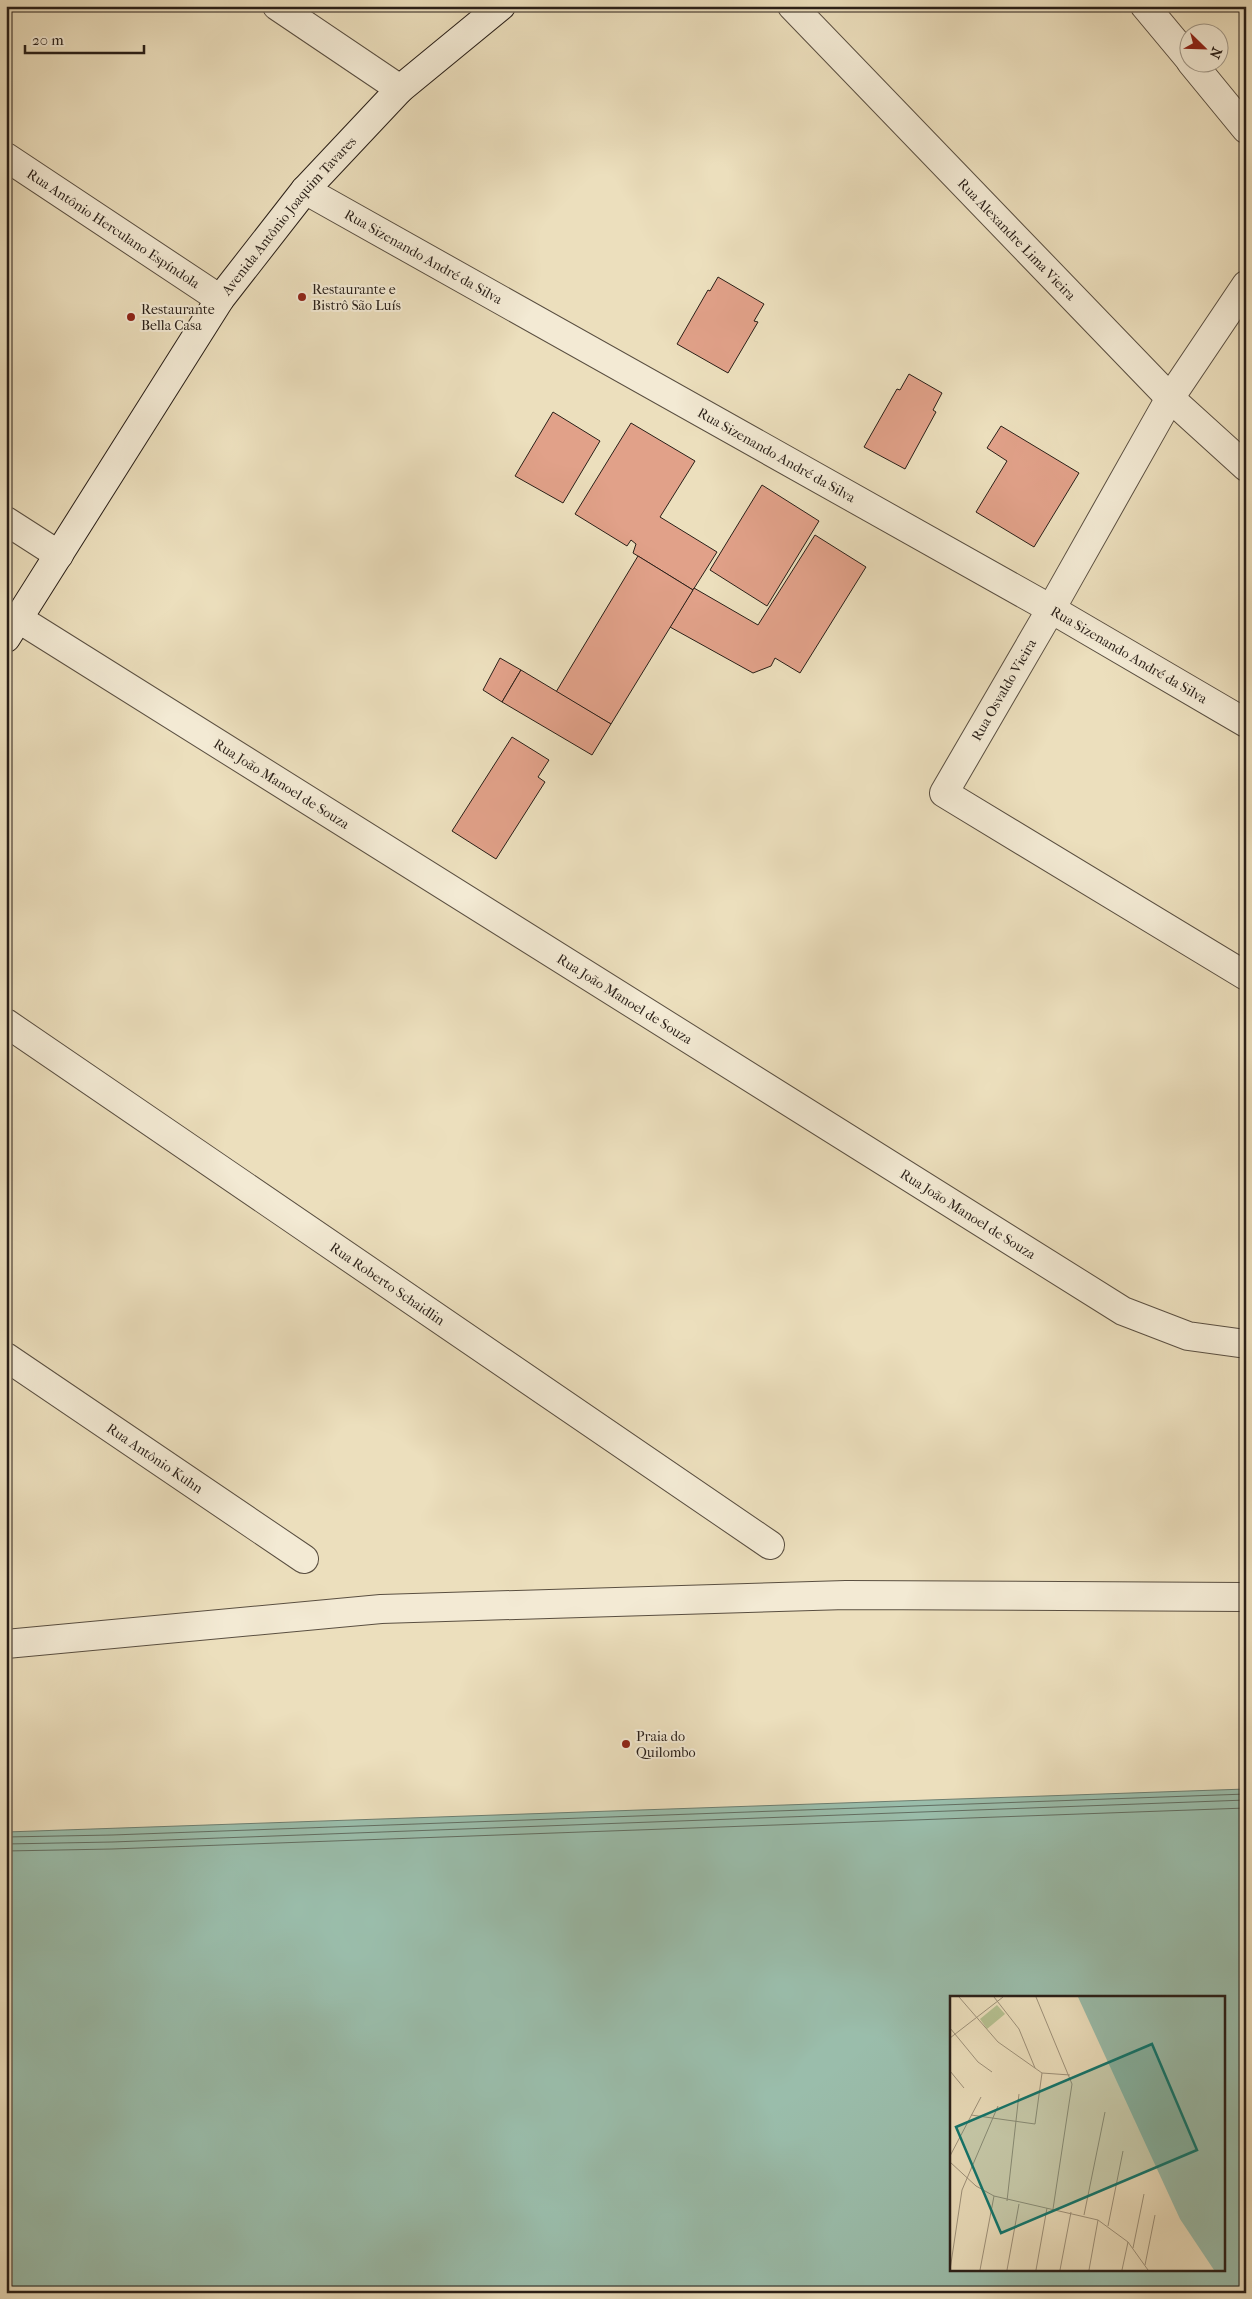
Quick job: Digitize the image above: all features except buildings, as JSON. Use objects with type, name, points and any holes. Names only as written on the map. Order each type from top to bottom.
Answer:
[{"type":"street","points":[[276,6],[400,89]]},
{"type":"street","name":"Avenida Antônio Joaquim Tavares","points":[[12,628],[220,299],[305,190],[400,89],[501,6]]},
{"type":"street","name":"Rua Alexandre Lima Vieira","points":[[792,6],[1170,398],[1246,467]]},
{"type":"street","points":[[1145,6],[1180,49]]},
{"type":"street","points":[[1199,72],[1246,129]]},
{"type":"street","name":"Rua Antônio Herculano Espíndola","points":[[6,158],[220,299]]},
{"type":"street","name":"Rua Sizenando André da Silva","points":[[305,190],[1051,609],[1246,723]]},
{"type":"street","name":"Rua Osvaldo Vieira","points":[[1246,285],[1170,398],[944,793],[1246,976]]},
{"type":"street","points":[[6,521],[59,555]]},
{"type":"street","name":"Rua João Manoel de Souza","points":[[12,628],[1124,1310],[1188,1336],[1246,1344]]},
{"type":"street","name":"Rua Roberto Schaidlin","points":[[6,1023],[770,1545]]},
{"type":"street","name":"Rua Antônio Kuhn","points":[[6,1357],[304,1559]]},
{"type":"street","points":[[6,1644],[382,1610],[846,1595],[1246,1597]]},
{"type":"water","points":[[1246,1789],[1246,2293],[6,2293],[6,1832]]},
{"type":"place","name":"Restaurante e Bistrô São Luís","points":[[302,297]]},
{"type":"place","name":"Restaurante Bella Casa","points":[[131,317]]},
{"type":"place","name":"Praia do Quilombo","points":[[626,1744]]}]
